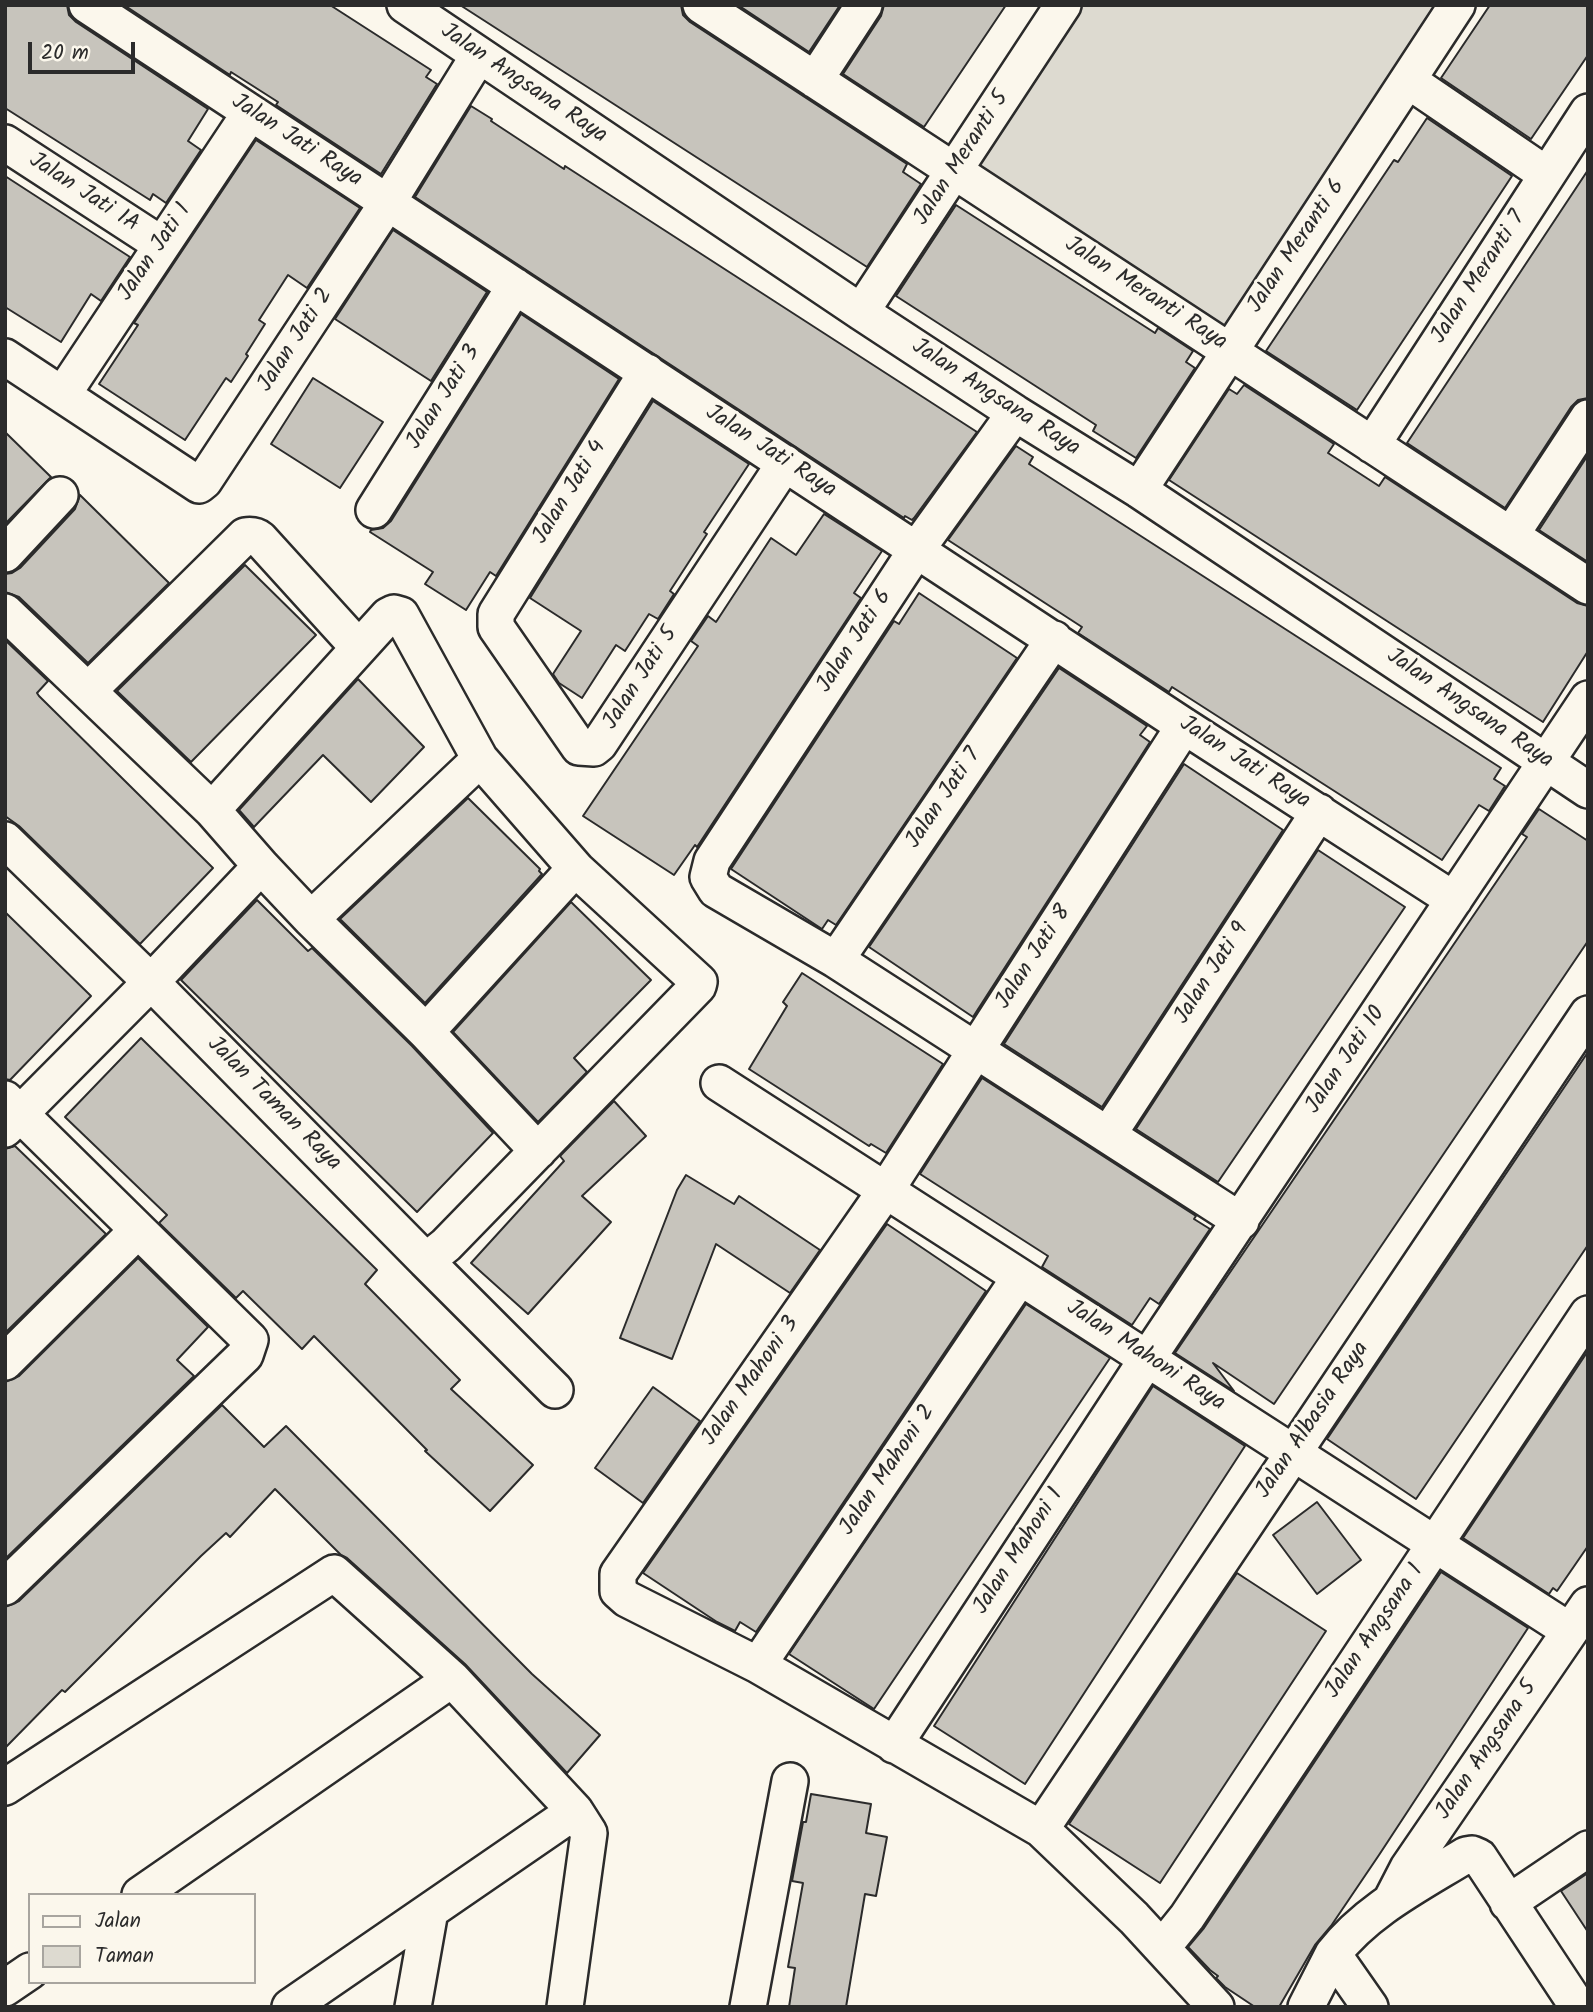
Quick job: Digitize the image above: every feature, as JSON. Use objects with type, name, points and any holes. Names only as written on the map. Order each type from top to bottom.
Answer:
[{"type":"street","name":"Jalan Jati Raya","points":[[86,5],[1454,901]]},
{"type":"street","name":"Jalan Angsana Raya","points":[[405,5],[861,312],[1014,413],[1139,490],[1588,790]]},
{"type":"street","name":"Jalan Meranti Raya","points":[[701,5],[1588,586]]},
{"type":"street","points":[[815,80],[864,5]]},
{"type":"street","name":"Jalan Meranti 5","points":[[861,312],[1063,5]]},
{"type":"street","name":"Jalan Meranti 6","points":[[1139,490],[1457,5]]},
{"type":"street","name":"Jalan Jati 2","points":[[63,394],[199,485],[204,481],[388,202],[479,55]]},
{"type":"street","points":[[1409,81],[1547,175]]},
{"type":"street","name":"Jalan Meranti 7","points":[[1372,444],[1588,112]]},
{"type":"street","name":"Jalan Jati 1","points":[[63,394],[250,113]]},
{"type":"street","name":"Jalan Jati 1A","points":[[5,143],[162,246]]},
{"type":"street","name":"Jalan Jati 3","points":[[374,510],[515,286]]},
{"type":"street","points":[[5,357],[63,394]]},
{"type":"street","name":"Jalan Jati 4","points":[[496,614],[647,372]]},
{"type":"street","name":"Jalan Jati 6","points":[[836,960],[716,890],[708,877],[712,861],[917,549],[1014,413]]},
{"type":"street","points":[[1511,535],[1588,418]]},
{"type":"street","name":"Jalan Jati 5","points":[[496,614],[496,627],[575,743],[579,747],[594,748],[785,463]]},
{"type":"street","points":[[5,554],[60,495]]},
{"type":"street","points":[[88,691],[245,536],[250,535],[260,540],[359,648]]},
{"type":"street","points":[[5,612],[212,810],[311,919],[426,1032],[538,1151]]},
{"type":"street","points":[[212,810],[388,616],[394,613],[401,615],[480,759],[577,870],[699,982],[538,1151],[446,1245],[426,1261]]},
{"type":"street","name":"Jalan Jati 7","points":[[836,960],[1054,639]]},
{"type":"street","name":"Jalan Jati 10","points":[[1147,1359],[1588,699]]},
{"type":"street","name":"Jalan Jati 8","points":[[886,1190],[1184,726]]},
{"type":"street","points":[[311,919],[480,759]]},
{"type":"street","name":"Jalan Jati 9","points":[[1108,1135],[1319,812]]},
{"type":"street","name":"Jalan Taman Raya","points":[[5,840],[152,982],[555,1390]]},
{"type":"street","points":[[5,1587],[245,1355],[250,1340],[138,1230],[10,1114],[152,982],[261,866]]},
{"type":"street","points":[[426,1032],[570,874],[577,870]]},
{"type":"street","points":[[836,960],[1241,1221]]},
{"type":"street","name":"Jalan Albasia Raya","points":[[1041,1829],[1588,1014]]},
{"type":"street","name":"Jalan Mahoni Raya","points":[[719,1083],[1434,1544],[1579,1618]]},
{"type":"street","name":"Jalan Mahoni 3","points":[[758,1665],[627,1599],[618,1591],[618,1574],[886,1190]]},
{"type":"street","points":[[5,1362],[138,1230]]},
{"type":"street","name":"Jalan Mahoni 2","points":[[758,1665],[1020,1277]]},
{"type":"street","name":"Jalan Angsana 1","points":[[1162,1948],[1187,1917],[1588,1314]]},
{"type":"street","name":"Jalan Mahoni 1","points":[[894,1745],[1147,1359]]},
{"type":"street","points":[[5,1787],[334,1573],[452,1679],[575,1811],[589,1833],[565,2007]]},
{"type":"street","name":"Jalan Angsana 5","points":[[1392,1900],[1408,1868],[1579,1618]]},
{"type":"street","points":[[758,1665],[1041,1829],[1162,1948],[1216,2007]]},
{"type":"street","points":[[143,1893],[452,1679]]},
{"type":"street","points":[[748,2007],[790,1781]]},
{"type":"street","points":[[300,2005],[575,1811]]},
{"type":"street","points":[[1508,1903],[1588,1849]]},
{"type":"street","points":[[1306,2007],[1334,1954],[1350,1933],[1392,1900],[1466,1855],[1472,1854],[1479,1857],[1578,2007]]},
{"type":"street","points":[[412,2007],[430,1911]]},
{"type":"street","points":[[1334,1954],[1370,2007]]},
{"type":"street","points":[[5,1988],[28,1972]]},
{"type":"green space","points":[[1063,5],[1457,5],[1229,350],[955,172]]},
{"type":"building","points":[[5,5],[67,5],[69,15],[76,22],[208,109],[188,141],[201,150],[166,203],[153,194],[150,200],[5,108]]},
{"type":"building","points":[[124,5],[330,5],[431,70],[426,77],[437,84],[381,174],[276,105],[278,102],[231,72],[230,75]]},
{"type":"building","points":[[460,5],[681,5],[683,15],[690,22],[907,164],[903,172],[921,184],[867,267]]},
{"type":"building","points":[[738,5],[840,5],[809,52]]},
{"type":"building","points":[[884,5],[1006,5],[924,127],[843,74],[881,16]]},
{"type":"building","points":[[1490,5],[1588,5],[1588,55],[1531,139],[1441,78]]},
{"type":"building","points":[[471,106],[564,169],[565,166],[977,432],[914,518],[904,518],[415,197]]},
{"type":"building","points":[[1427,118],[1512,176],[1357,410],[1266,351],[1394,160],[1398,162]]},
{"type":"building","points":[[256,140],[360,208],[307,288],[288,275],[259,320],[265,324],[246,354],[248,356],[231,382],[226,378],[185,440],[99,384],[138,325],[134,323]]},
{"type":"building","points":[[1588,170],[1588,398],[1578,400],[1571,407],[1505,508],[1407,443]]},
{"type":"building","points":[[5,176],[130,257],[101,301],[91,294],[61,342],[5,307]]},
{"type":"building","points":[[956,205],[1155,333],[1158,328],[1193,351],[1186,362],[1195,368],[1136,458],[1093,431],[1096,425],[896,296]]},
{"type":"building","points":[[393,230],[487,292],[431,381],[335,319]]},
{"type":"building","points":[[521,314],[619,379],[496,576],[490,572],[466,610],[425,584],[433,572],[370,532],[383,528],[391,521]]},
{"type":"building","points":[[313,378],[383,422],[340,488],[271,444]]},
{"type":"building","points":[[1244,385],[1334,444],[1328,453],[1379,486],[1385,477],[1577,603],[1588,606],[1588,651],[1543,722],[1169,480],[1229,389],[1237,394]]},
{"type":"building","points":[[653,401],[749,464],[704,532],[707,534],[670,591],[674,594],[658,619],[649,614],[625,651],[616,645],[582,698],[559,683],[553,674],[581,631],[530,598]]},
{"type":"building","points":[[5,432],[51,477],[5,524]]},
{"type":"building","points":[[1016,446],[1033,457],[1029,464],[1501,768],[1494,779],[1505,786],[1489,811],[1479,805],[1442,860],[1172,687],[1169,692],[1078,633],[1082,627],[948,540]]},
{"type":"building","points":[[1588,455],[1588,562],[1539,530]]},
{"type":"building","points":[[80,495],[169,583],[88,663],[19,597],[5,592],[5,574],[20,568],[75,509]]},
{"type":"building","points":[[824,514],[882,551],[854,593],[861,598],[697,847],[695,845],[674,875],[583,816],[698,646],[691,641],[708,616],[716,622],[771,538],[796,555]]},
{"type":"building","points":[[245,565],[316,635],[191,762],[117,691]]},
{"type":"building","points":[[919,593],[1017,658],[836,925],[828,920],[822,929],[731,869],[894,621],[899,624]]},
{"type":"building","points":[[5,640],[48,681],[37,693],[39,696],[213,868],[140,944],[19,826],[5,816]]},
{"type":"building","points":[[1059,668],[1147,726],[1140,735],[1150,742],[973,1017],[869,947]]},
{"type":"building","points":[[358,679],[424,747],[371,802],[323,755],[254,827],[239,810]]},
{"type":"building","points":[[1184,764],[1283,830],[1102,1107],[1004,1044]]},
{"type":"building","points":[[468,798],[542,874],[425,1003],[340,919]]},
{"type":"building","points":[[1539,809],[1588,841],[1588,941],[1274,1404],[1213,1363],[1234,1391],[1175,1353],[1527,837],[1522,834]]},
{"type":"building","points":[[1318,850],[1405,907],[1218,1182],[1136,1129]]},
{"type":"building","points":[[257,900],[308,951],[312,948],[412,1046],[493,1133],[417,1212],[181,980]]},
{"type":"building","points":[[571,902],[651,980],[574,1058],[587,1072],[538,1122],[453,1032]]},
{"type":"building","points":[[5,912],[91,996],[10,1080],[5,1079]]},
{"type":"building","points":[[802,973],[943,1064],[886,1153],[871,1144],[869,1146],[749,1069],[787,1006],[783,1002]]},
{"type":"building","points":[[141,1038],[377,1270],[365,1284],[460,1380],[451,1389],[533,1465],[490,1511],[425,1451],[427,1450],[314,1336],[302,1349],[243,1291],[236,1298],[159,1223],[167,1215],[65,1117]]},
{"type":"building","points":[[1588,1052],[1588,1245],[1416,1499],[1327,1439]]},
{"type":"building","points":[[982,1078],[1196,1216],[1194,1219],[1210,1229],[1159,1304],[1150,1298],[1132,1325],[1042,1267],[1048,1256],[920,1174]]},
{"type":"building","points":[[614,1101],[646,1136],[582,1196],[611,1222],[528,1314],[471,1263],[564,1161],[560,1156]]},
{"type":"building","points":[[15,1146],[106,1234],[5,1333],[5,1149]]},
{"type":"building","points":[[686,1175],[734,1204],[739,1196],[820,1250],[790,1293],[716,1244],[672,1359],[620,1338],[677,1190]]},
{"type":"building","points":[[887,1224],[986,1291],[756,1632],[740,1622],[735,1631],[643,1573]]},
{"type":"building","points":[[138,1258],[208,1327],[177,1360],[194,1376],[5,1559],[5,1382],[19,1376]]},
{"type":"building","points":[[1026,1304],[1110,1358],[874,1709],[789,1654]]},
{"type":"building","points":[[1588,1351],[1588,1546],[1557,1591],[1553,1588],[1549,1594],[1463,1538]]},
{"type":"building","points":[[1153,1386],[1245,1446],[1025,1784],[934,1726]]},
{"type":"building","points":[[653,1387],[700,1421],[643,1503],[595,1468]]},
{"type":"building","points":[[222,1405],[264,1447],[286,1426],[532,1674],[600,1735],[567,1773],[465,1664],[341,1555],[275,1489],[230,1537],[226,1533],[201,1556],[5,1748],[5,1607],[19,1601]]},
{"type":"building","points":[[1317,1502],[1361,1560],[1317,1594],[1273,1535]]},
{"type":"building","points":[[1441,1572],[1528,1628],[1379,1855],[1315,1945],[1279,2007],[1255,2007],[1225,1987],[1216,1978],[1218,1976],[1188,1947],[1204,1928]]},
{"type":"building","points":[[1237,1573],[1326,1631],[1160,1883],[1069,1824]]},
{"type":"building","points":[[811,1794],[871,1804],[866,1833],[887,1837],[876,1896],[865,1894],[846,2007],[789,2007],[795,1968],[788,1967],[803,1883],[792,1881]]},
{"type":"building","points":[[1588,1873],[1588,1932],[1561,1891]]}]
